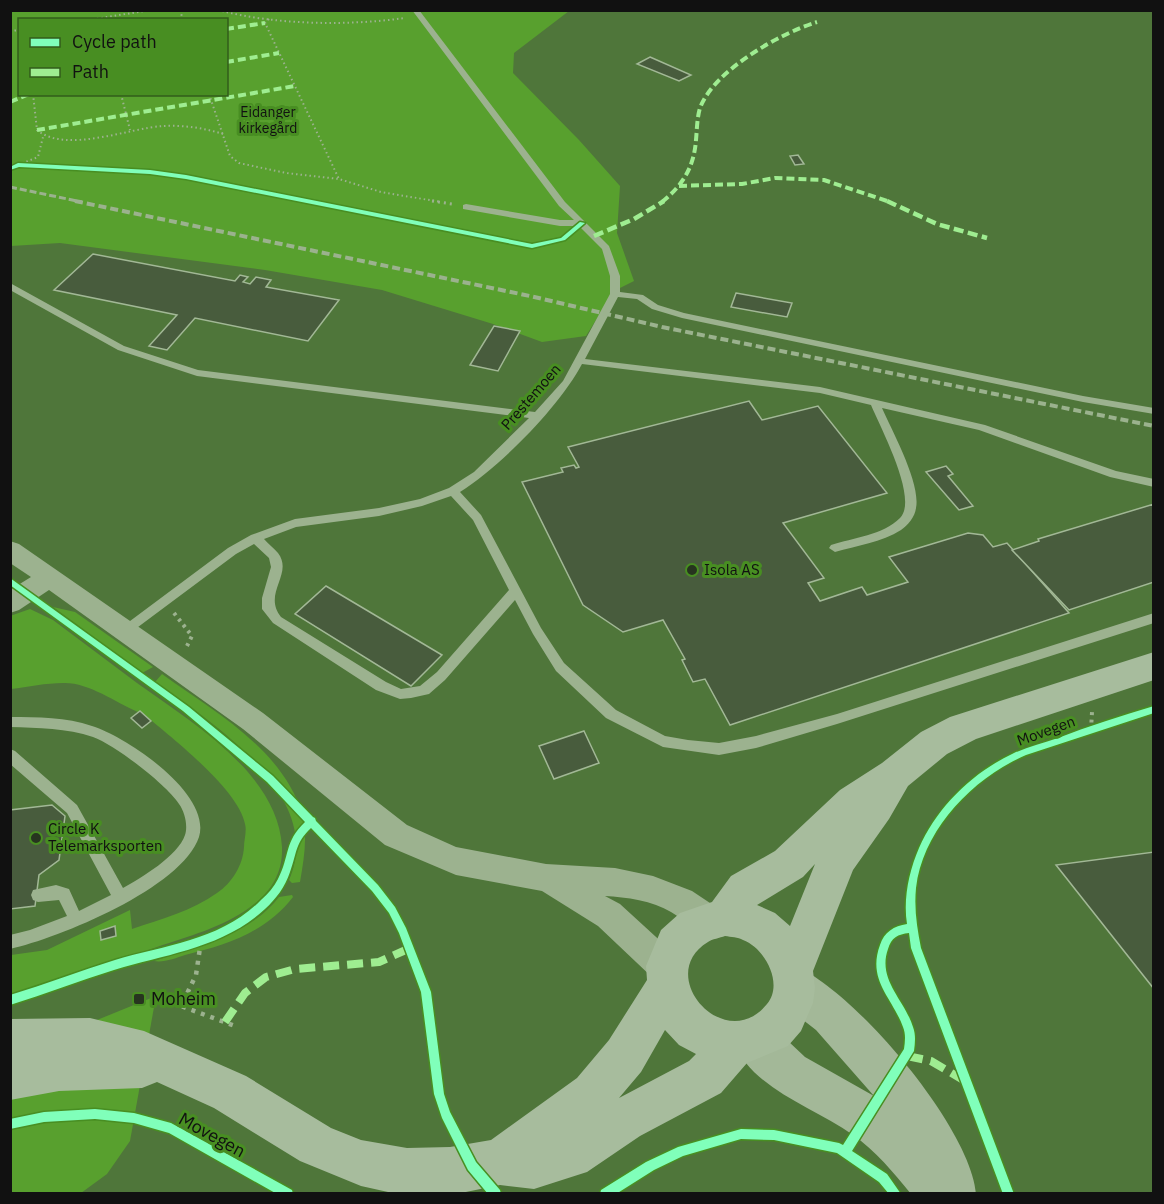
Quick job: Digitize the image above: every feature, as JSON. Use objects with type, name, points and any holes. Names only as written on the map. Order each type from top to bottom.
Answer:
[{"type":"main road","name":"Movegen","points":[[716,918],[746,888],[789,864],[853,802],[896,774],[934,743],[963,728],[1154,666]]},
{"type":"main road","name":"Movegen","points":[[794,978],[837,860],[876,807],[896,774]]},
{"type":"main road","points":[[10,1041],[90,1040],[144,1053],[230,1092],[316,1145],[361,1163],[407,1172],[450,1171],[500,1162],[534,1166],[570,1155],[624,1120],[705,1077],[745,1042],[771,1032],[784,1020],[791,1004],[794,978],[786,952],[767,932],[743,919],[716,918],[692,926],[671,952],[667,978],[625,1056],[593,1094],[500,1162]]},
{"type":"main road","points":[[667,978],[673,1004],[684,1020],[699,1032],[717,1040],[745,1042],[789,1073],[867,1117],[893,1136],[932,1182],[951,1194]]},
{"type":"main road","points":[[794,978],[891,1081],[943,1158],[951,1178],[951,1194]]},
{"type":"main road","points":[[10,1077],[40,1069],[99,1065],[148,1066],[200,1077]]},
{"type":"street","points":[[10,550],[253,721],[396,835],[456,861],[546,878],[615,882],[653,890],[716,918]]},
{"type":"street","points":[[10,603],[49,578]]},
{"type":"street","points":[[546,878],[609,915],[667,978]]},
{"type":"lane","points":[[417,13],[562,204],[606,248],[615,276],[615,294],[640,297],[655,307],[692,317],[1083,399],[1154,411]]},
{"type":"lane","points":[[466,207],[560,223],[582,223]]},
{"type":"lane","points":[[10,286],[121,348],[197,373],[325,391],[538,416]]},
{"type":"lane","name":"Prestemoen","points":[[126,630],[232,551],[255,538],[295,523],[380,512],[422,502],[453,491],[478,475],[538,416],[567,383],[615,294]]},
{"type":"lane","points":[[579,361],[820,390],[981,427],[1114,474],[1154,483]]},
{"type":"lane","points":[[835,548],[889,531],[903,522],[911,512],[912,500],[907,483],[875,403]]},
{"type":"lane","points":[[453,491],[477,518],[560,667],[611,714],[663,741],[719,749],[756,742],[837,719],[1154,618]]},
{"type":"lane","points":[[255,538],[274,556],[277,567],[268,598],[268,609],[277,620],[381,686],[400,694],[424,690],[441,676],[516,591]]},
{"type":"lane","points":[[10,722],[53,722],[102,734],[149,769],[183,799],[194,821],[191,840],[171,864],[120,898],[30,939],[10,942]]},
{"type":"lane","points":[[10,755],[72,809],[120,898]]},
{"type":"lane","points":[[38,895],[56,892],[64,894],[76,920]]},
{"type":"path","points":[[103,18],[151,10]]},
{"type":"path","points":[[218,10],[248,17],[347,24],[417,13]]},
{"type":"path","points":[[269,18],[265,23],[339,179]]},
{"type":"path","points":[[33,96],[37,129],[43,137],[65,141],[130,129],[188,126],[223,134]]},
{"type":"path","points":[[122,96],[130,129]]},
{"type":"path","points":[[211,96],[230,156],[240,163],[339,179],[381,192],[466,207]]},
{"type":"path","points":[[14,167],[38,157],[43,137]]},
{"type":"path","points":[[14,167],[40,165]]},
{"type":"path","points":[[161,604],[177,615],[192,636],[188,645],[182,650]]},
{"type":"path","points":[[192,944],[212,937]]},
{"type":"path","points":[[201,941],[202,960],[198,974],[181,1006],[235,1026]]},
{"type":"green space","name":"Eidanger kirkegård","points":[[11,11],[569,11],[514,53],[513,73],[579,140],[620,186],[617,233],[634,281],[614,291],[586,336],[542,342],[493,324],[382,290],[265,270],[60,243],[11,246]]},
{"type":"green space","points":[[53,607],[75,612],[153,667],[142,673]]},
{"type":"green space","points":[[30,609],[53,620],[206,733],[228,752],[249,773],[265,796],[277,820],[282,857],[278,874],[269,889],[249,908],[228,921],[11,995],[11,955],[47,950],[130,910],[132,929],[187,910],[217,893],[227,884],[239,867],[246,833],[240,810],[216,778],[140,711],[92,689],[72,684],[11,689],[10,616]]},
{"type":"green space","points":[[162,674],[244,733],[263,751],[293,791],[302,814],[305,831],[300,882],[292,883],[289,880],[296,849],[292,819],[278,791],[257,764],[232,740],[155,682]]},
{"type":"green space","points":[[292,895],[293,897],[271,919],[245,935],[216,947],[174,959],[154,961],[222,938],[254,921],[279,897]]},
{"type":"green space","points":[[156,996],[130,1141],[107,1174],[81,1193],[11,1194],[11,1055]]},
{"type":"building","points":[[650,57],[691,75],[679,81],[637,64]]},
{"type":"building","points":[[798,155],[804,164],[795,165],[790,156]]},
{"type":"building","points":[[93,254],[235,281],[240,275],[248,277],[243,282],[250,284],[256,277],[271,280],[266,287],[339,300],[308,341],[195,318],[167,350],[149,346],[177,315],[54,290]]},
{"type":"building","points":[[736,293],[792,303],[787,317],[731,307]]},
{"type":"building","points":[[494,326],[520,331],[498,371],[470,365]]},
{"type":"building","name":"Isola AS","points":[[749,401],[762,420],[818,406],[887,493],[783,523],[824,578],[808,583],[820,601],[862,587],[867,595],[908,582],[889,557],[968,533],[983,535],[993,547],[1007,543],[1069,613],[730,725],[705,679],[693,682],[682,660],[685,659],[663,620],[623,632],[583,605],[522,482],[563,472],[561,468],[574,465],[576,468],[579,467],[568,447]]},
{"type":"building","points":[[946,466],[953,474],[948,476],[973,506],[959,510],[926,472]]},
{"type":"building","points":[[1154,504],[1154,582],[1069,610],[1012,550],[1039,541],[1038,539]]},
{"type":"building","points":[[326,586],[442,655],[411,686],[295,614]]},
{"type":"building","points":[[140,711],[151,721],[142,728],[131,718]]},
{"type":"building","points":[[584,731],[599,763],[554,779],[539,746]]},
{"type":"building","name":"Circle K Telemarksporten","points":[[52,805],[65,816],[59,860],[39,875],[35,906],[10,909],[10,810]]},
{"type":"building","points":[[1154,852],[1154,989],[1056,865]]},
{"type":"building","points":[[115,926],[116,936],[101,940],[100,931]]},
{"type":"railway","points":[[10,187],[82,202]]},
{"type":"railway","points":[[75,201],[530,296],[662,327],[1154,426]]},
{"type":"marked path","points":[[594,236],[647,212],[659,205],[680,186],[692,166],[701,106],[715,86],[740,64],[768,45],[794,30],[817,22]]},
{"type":"marked path","points":[[228,29],[265,23]]},
{"type":"marked path","points":[[228,62],[279,53]]},
{"type":"marked path","points":[[37,130],[295,86]]},
{"type":"marked path","points":[[10,102],[24,96]]},
{"type":"marked path","points":[[679,186],[742,184],[775,178],[824,180],[881,198],[937,224],[987,238]]},
{"type":"marked path","points":[[225,1022],[245,993],[266,977],[295,969],[379,962],[408,949]]},
{"type":"marked path","points":[[907,1056],[931,1061],[965,1081]]},
{"type":"cycle path","points":[[10,169],[18,165],[150,172],[186,177],[532,246],[563,239],[582,223]]},
{"type":"cycle path","points":[[10,581],[186,709],[270,779],[375,888],[392,910],[403,931],[426,992],[439,1094],[446,1114],[472,1166],[496,1194]]},
{"type":"cycle path","points":[[1009,1194],[916,948],[911,917],[911,888],[918,861],[929,835],[945,812],[965,791],[988,773],[1023,753],[1154,709]]},
{"type":"cycle path","points":[[10,1000],[115,965],[193,944],[230,929],[247,919],[276,891],[286,872],[291,850],[297,837],[312,821]]},
{"type":"cycle path","points":[[845,1152],[909,1051],[908,1027],[885,985],[880,966],[881,955],[889,936],[899,930],[911,928]]},
{"type":"cycle path","points":[[10,1124],[44,1117],[95,1114],[134,1118],[171,1128],[288,1194]]},
{"type":"cycle path","points":[[605,1194],[650,1166],[682,1151],[741,1134],[774,1135],[839,1148],[883,1178],[896,1194]]},
{"type":"place","name":"Isola AS","points":[[692,570]]},
{"type":"place","name":"Circle K Telemarksporten","points":[[36,838]]},
{"type":"place","name":"Moheim","points":[[139,999]]}]
